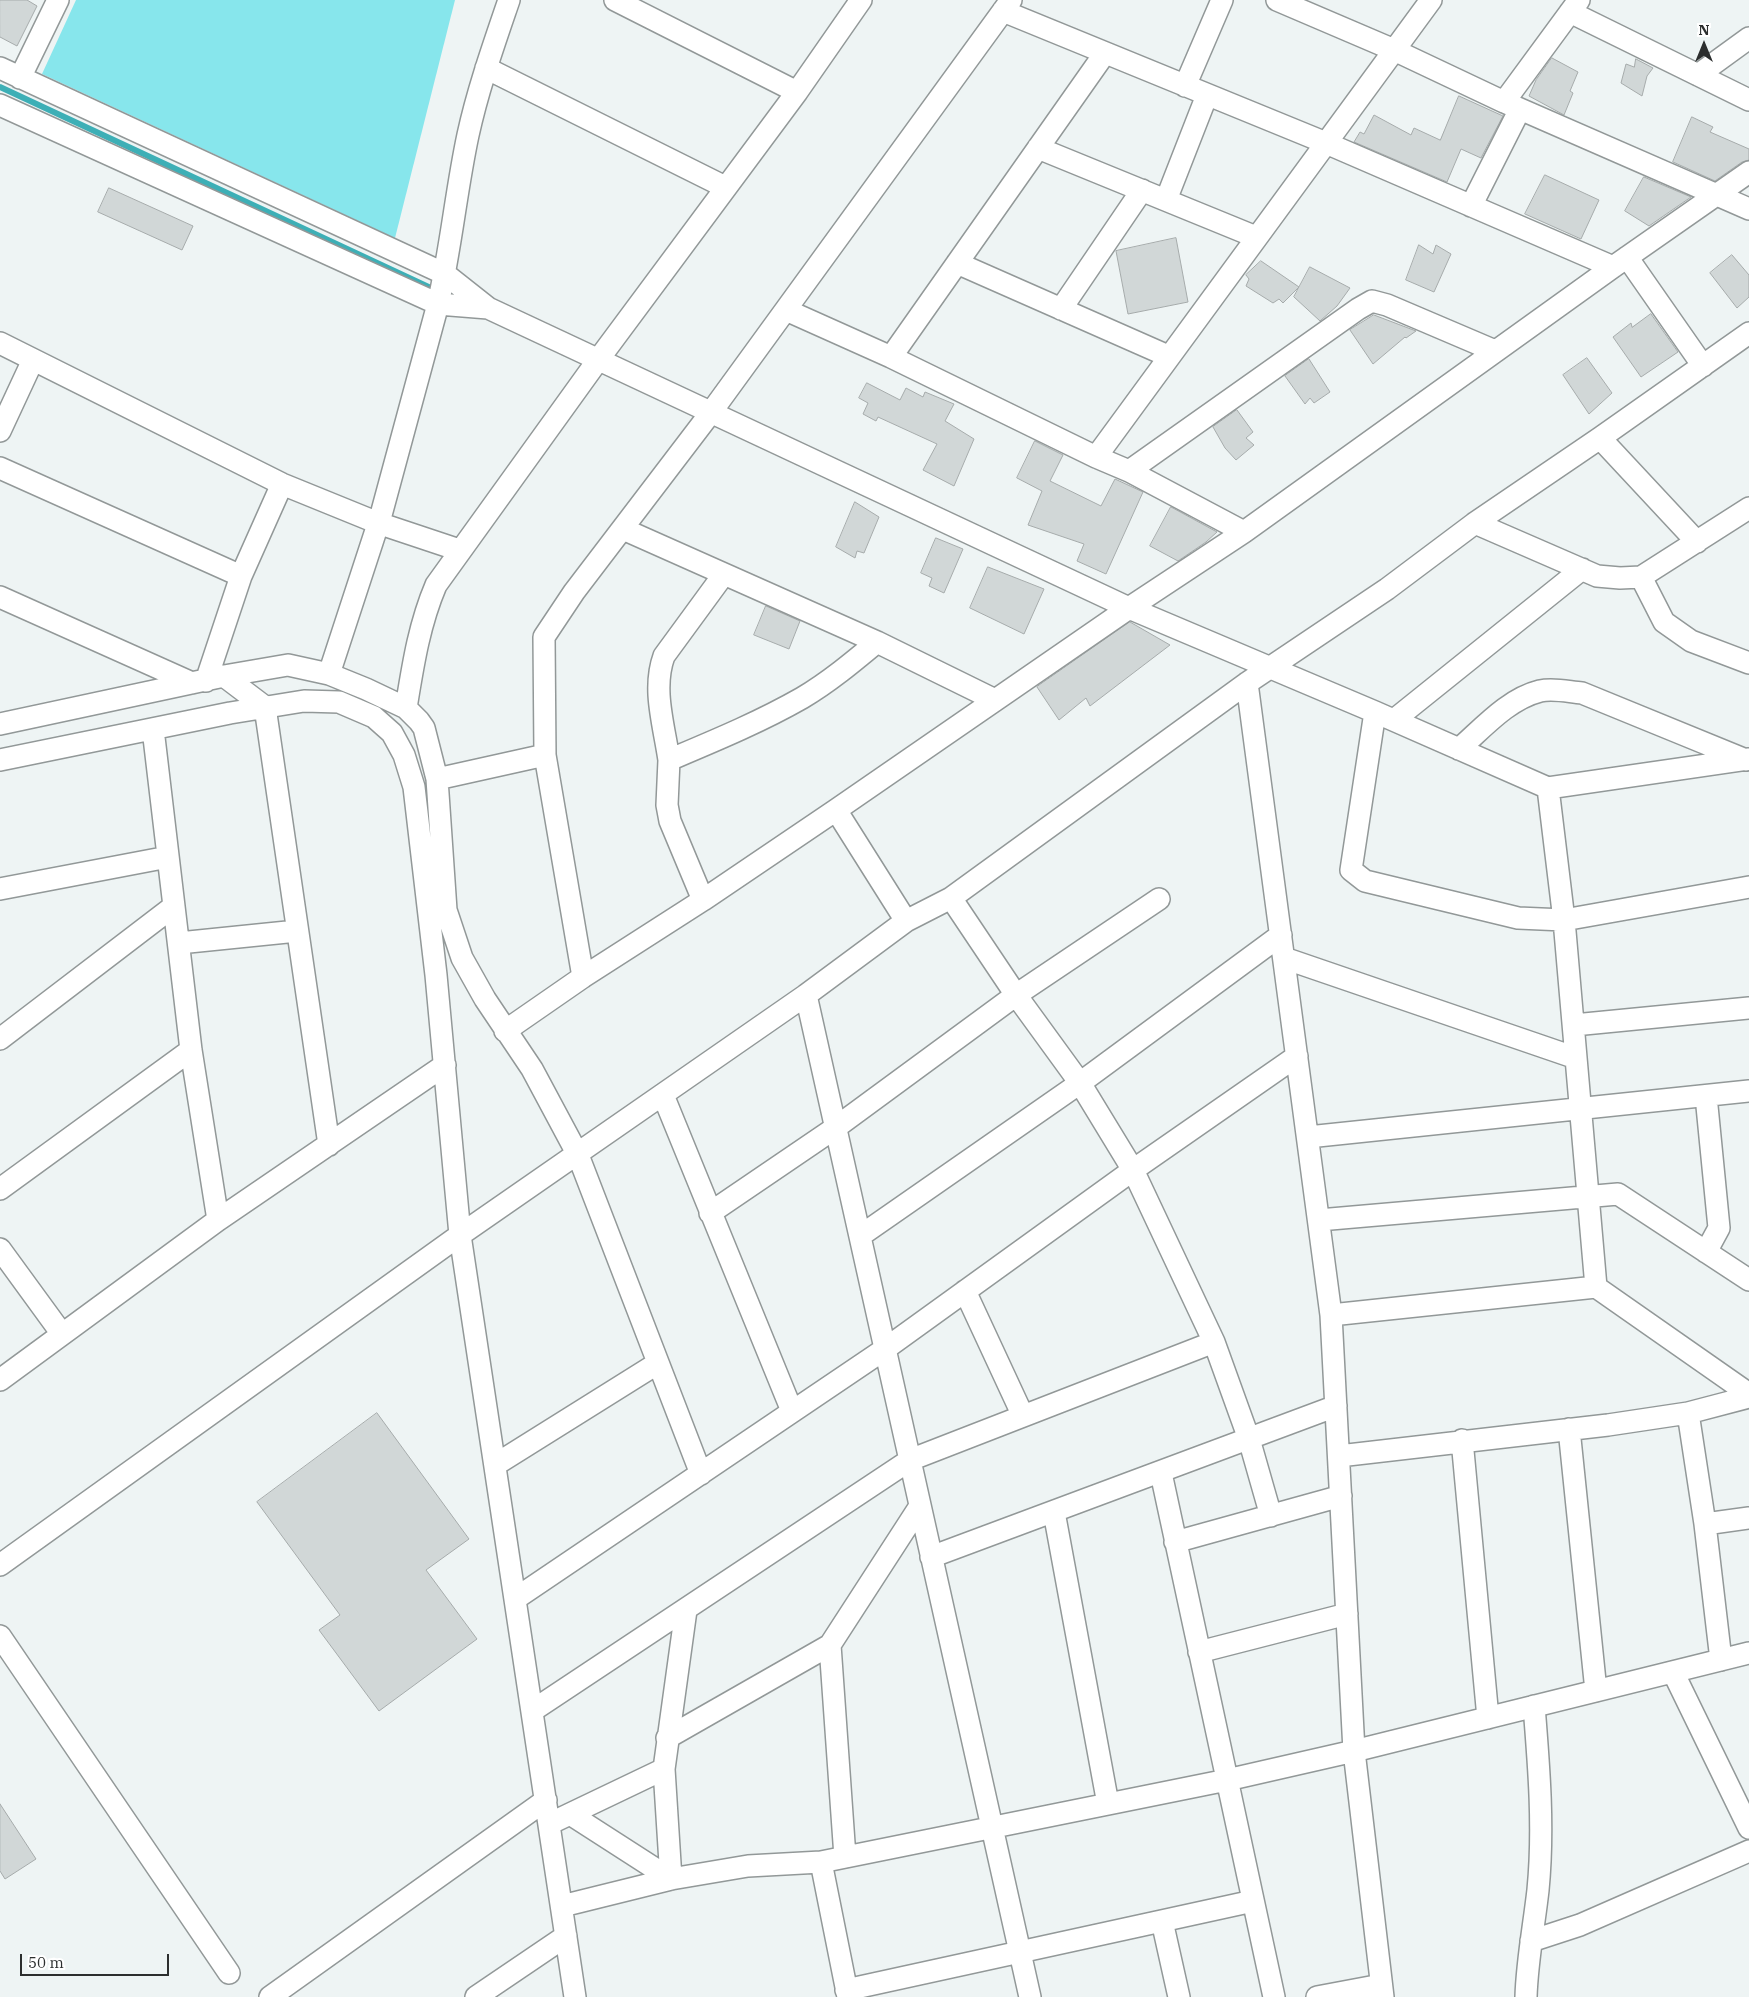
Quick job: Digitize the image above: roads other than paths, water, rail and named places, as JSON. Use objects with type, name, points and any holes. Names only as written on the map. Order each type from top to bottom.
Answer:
[{"type":"street","points":[[20,78],[58,0]]},
{"type":"street","points":[[329,674],[378,523],[438,304],[445,274],[455,199],[468,133],[486,68],[509,0]]},
{"type":"street","points":[[615,0],[797,92]]},
{"type":"street","points":[[406,708],[418,637],[426,608],[436,585],[459,550],[598,360],[797,92],[861,0]]},
{"type":"street","points":[[1185,86],[1222,0]]},
{"type":"street","points":[[1277,0],[1394,50],[1512,105],[1749,209]]},
{"type":"street","points":[[1096,457],[1168,356],[1431,0]]},
{"type":"street","points":[[583,977],[545,755],[544,637],[574,592],[712,411],[1007,5],[1105,53],[1326,143],[1471,206],[1620,262],[1703,366]]},
{"type":"street","points":[[1471,206],[1512,105],[1574,6],[1698,75],[1749,100]]},
{"type":"street","points":[[1698,75],[1749,38]]},
{"type":"street","points":[[891,357],[1105,53]]},
{"type":"street","points":[[0,68],[445,274],[488,308],[712,411],[1129,608],[1385,716],[1548,788],[1748,759]]},
{"type":"street","points":[[486,68],[725,187]]},
{"type":"street","points":[[1166,200],[1207,95]]},
{"type":"street","points":[[0,105],[438,304],[488,308]]},
{"type":"street","points":[[1038,148],[1256,236]]},
{"type":"street","points":[[505,1031],[583,977],[703,900],[1129,608],[1244,532],[1495,351],[1749,172]]},
{"type":"street","points":[[1061,309],[1142,190]]},
{"type":"street","points":[[957,262],[1168,356]]},
{"type":"street","points":[[1129,470],[1372,301],[1387,305],[1495,351]]},
{"type":"street","points":[[786,310],[891,357],[1096,457],[1129,470],[1244,532]]},
{"type":"street","points":[[0,1565],[460,1235],[578,1156],[806,995],[906,921],[950,898],[1247,684],[1387,589],[1474,522],[1600,438],[1749,333]]},
{"type":"street","points":[[0,344],[282,484],[378,523],[459,550]]},
{"type":"street","points":[[0,431],[32,360]]},
{"type":"street","points":[[1600,438],[1697,542]]},
{"type":"street","points":[[0,468],[241,576]]},
{"type":"street","points":[[207,680],[241,576],[282,484]]},
{"type":"street","points":[[1474,522],[1597,576],[1620,578],[1641,576],[1749,508]]},
{"type":"street","points":[[623,529],[876,642],[995,700]]},
{"type":"street","points":[[1582,569],[1385,716],[1351,870],[1365,881],[1518,918],[1564,920],[1749,887]]},
{"type":"street","points":[[703,900],[670,821],[667,805],[669,760],[658,690],[659,671],[664,656],[724,574]]},
{"type":"street","points":[[1641,576],[1664,622],[1691,641],[1749,663]]},
{"type":"street","points":[[5,603],[207,680],[265,706]]},
{"type":"street","points":[[669,760],[727,736],[802,698],[840,672],[876,642]]},
{"type":"street","points":[[0,724],[207,680],[288,665],[329,674],[406,708],[424,728],[437,779],[446,910],[462,958],[505,1031],[532,1069],[578,1156],[701,1474]]},
{"type":"street","points":[[1247,684],[1331,1315],[1354,1751],[1382,1991],[1317,1997]]},
{"type":"street","points":[[1460,749],[1508,707],[1524,697],[1542,691],[1558,690],[1582,693],[1748,759]]},
{"type":"street","points":[[0,760],[265,706],[304,701],[339,702],[374,717],[392,733],[404,755],[414,787],[445,1065],[460,1235],[576,1997]]},
{"type":"street","points":[[265,706],[328,1145]]},
{"type":"street","points":[[153,729],[191,1050],[218,1220]]},
{"type":"street","points":[[437,779],[545,755]]},
{"type":"street","points":[[1548,788],[1564,920],[1596,1287]]},
{"type":"street","points":[[836,810],[906,921]]},
{"type":"street","points":[[0,889],[168,857]]},
{"type":"street","points":[[950,898],[1016,996],[1080,1083],[1133,1170],[1214,1342],[1249,1440],[1270,1516]]},
{"type":"street","points":[[710,1213],[835,1128],[1016,996],[1159,899]]},
{"type":"street","points":[[0,1039],[174,906]]},
{"type":"street","points":[[179,944],[297,931]]},
{"type":"street","points":[[860,1236],[1080,1083],[1281,935]]},
{"type":"street","points":[[1284,958],[1576,1058]]},
{"type":"street","points":[[806,995],[1030,1997]]},
{"type":"street","points":[[1574,1025],[1749,1008]]},
{"type":"street","points":[[0,1189],[191,1050]]},
{"type":"street","points":[[515,1599],[885,1349],[1133,1170],[1297,1056]]},
{"type":"street","points":[[0,1380],[218,1220],[445,1065]]},
{"type":"street","points":[[1308,1137],[1749,1091]]},
{"type":"street","points":[[663,1095],[792,1411]]},
{"type":"street","points":[[1706,1096],[1719,1228],[1706,1252]]},
{"type":"street","points":[[1319,1220],[1618,1194],[1749,1280]]},
{"type":"street","points":[[0,1249],[62,1334]]},
{"type":"street","points":[[1331,1315],[1596,1287],[1749,1396]]},
{"type":"street","points":[[965,1291],[1023,1416]]},
{"type":"street","points":[[532,1711],[910,1460],[1214,1342]]},
{"type":"street","points":[[495,1466],[658,1363]]},
{"type":"street","points":[[1339,1456],[1688,1414],[1749,1396]]},
{"type":"street","points":[[931,1557],[1161,1473],[1336,1406]]},
{"type":"street","points":[[1688,1414],[1706,1524],[1721,1660]]},
{"type":"street","points":[[1569,1429],[1596,1691]]},
{"type":"street","points":[[1462,1440],[1488,1718]]},
{"type":"street","points":[[1161,1473],[1274,1997]]},
{"type":"street","points":[[1175,1542],[1341,1496]]},
{"type":"street","points":[[667,1738],[830,1645],[920,1506]]},
{"type":"street","points":[[1054,1512],[1108,1804]]},
{"type":"street","points":[[1706,1524],[1749,1518]]},
{"type":"street","points":[[671,1879],[664,1769],[686,1610]]},
{"type":"street","points":[[1199,1652],[1347,1614]]},
{"type":"street","points":[[0,1636],[229,1973]]},
{"type":"street","points":[[830,1645],[845,1858]]},
{"type":"street","points":[[562,1906],[671,1879],[748,1866],[822,1862],[845,1858],[1227,1780],[1354,1751],[1749,1653]]},
{"type":"street","points":[[1673,1672],[1749,1828]]},
{"type":"street","points":[[1526,1997],[1538,1889],[1540,1791],[1534,1706]]},
{"type":"street","points":[[549,1824],[664,1769]]},
{"type":"street","points":[[270,1997],[546,1800]]},
{"type":"street","points":[[570,1814],[671,1879]]},
{"type":"street","points":[[1531,1941],[1580,1925],[1749,1851]]},
{"type":"street","points":[[822,1862],[847,1993],[1019,1952],[1253,1901]]},
{"type":"street","points":[[1162,1921],[1179,1997]]},
{"type":"street","points":[[476,1997],[566,1936]]},
{"type":"waterway","points":[[0,87],[435,290]]}]
